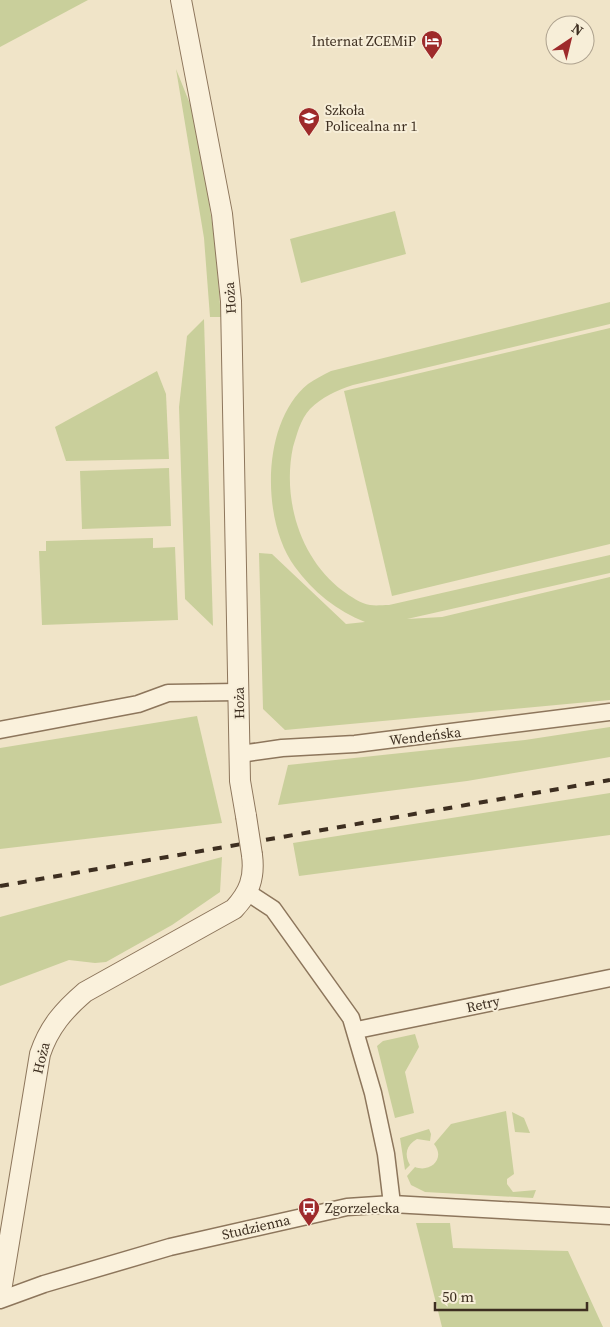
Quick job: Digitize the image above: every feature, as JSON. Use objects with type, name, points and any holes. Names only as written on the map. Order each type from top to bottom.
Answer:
[{"type":"street","name":"Hoża","points":[[0,1298],[40,1054],[50,1030],[66,1008],[85,992],[234,910],[247,892],[254,874],[240,781],[231,301],[222,214],[181,0]]},
{"type":"street","points":[[0,730],[138,704],[168,693],[238,692]]},
{"type":"street","name":"Wendeńska","points":[[240,754],[282,748],[355,744],[610,712]]},
{"type":"street","points":[[247,892],[273,909],[343,1004],[357,1030],[376,1110],[392,1204]]},
{"type":"street","name":"Retry","points":[[357,1030],[610,978]]},
{"type":"street","name":"Studzienna","points":[[0,1298],[170,1247],[347,1208],[392,1204],[610,1216]]},
{"type":"green space","points":[[0,0],[88,0],[0,47]]},
{"type":"green space","points":[[176,69],[196,119],[215,242],[221,317],[210,317],[204,238]]},
{"type":"green space","points":[[395,211],[406,254],[301,283],[290,239]]},
{"type":"green space","points":[[610,302],[610,324],[353,385],[325,397],[310,409],[299,427],[290,467],[290,487],[298,526],[305,545],[316,562],[328,578],[343,591],[356,600],[367,604],[389,605],[610,555],[610,573],[407,619],[442,617],[610,577],[610,700],[285,730],[263,709],[259,553],[272,554],[346,624],[365,622],[326,600],[310,585],[295,567],[284,547],[276,524],[272,499],[271,472],[274,446],[281,422],[293,401],[308,384],[331,371]]},
{"type":"green space","points":[[204,319],[213,626],[185,599],[179,407],[187,336]]},
{"type":"green space","points":[[610,328],[610,544],[392,596],[344,391]]},
{"type":"green space","points":[[157,371],[166,394],[169,459],[66,461],[55,427]]},
{"type":"green space","points":[[169,468],[171,526],[82,529],[80,471]]},
{"type":"green space","points":[[153,538],[153,548],[175,547],[178,620],[42,625],[39,551],[46,551],[46,541]]},
{"type":"green space","points":[[197,716],[222,823],[0,849],[0,748]]},
{"type":"green space","points":[[610,727],[610,757],[467,781],[278,805],[288,765],[525,740]]},
{"type":"green space","points":[[610,793],[610,835],[299,876],[293,843]]},
{"type":"green space","points":[[222,857],[220,892],[172,925],[106,962],[95,963],[69,960],[0,986],[0,917]]},
{"type":"green space","points":[[415,1034],[419,1047],[405,1072],[414,1113],[395,1118],[377,1046],[383,1041]]},
{"type":"green space","points":[[506,1111],[514,1174],[507,1179],[507,1184],[513,1192],[536,1190],[533,1198],[425,1192],[411,1185],[407,1176],[415,1167],[426,1168],[435,1163],[438,1155],[434,1144],[451,1124]]},
{"type":"green space","points":[[512,1112],[524,1118],[530,1133],[515,1132]]},
{"type":"green space","points":[[429,1129],[431,1134],[430,1141],[417,1139],[408,1147],[407,1154],[410,1165],[405,1170],[400,1138]]},
{"type":"green space","points":[[416,1223],[450,1223],[453,1248],[568,1251],[603,1327],[442,1327]]},
{"type":"railway","points":[[0,886],[610,780]]},
{"type":"place","name":"Internat ZCEMiP","points":[[432,60]]},
{"type":"place","name":"Szkoła Policealna nr 1","points":[[309,137]]},
{"type":"place","name":"Zgorzelecka","points":[[309,1227]]}]
